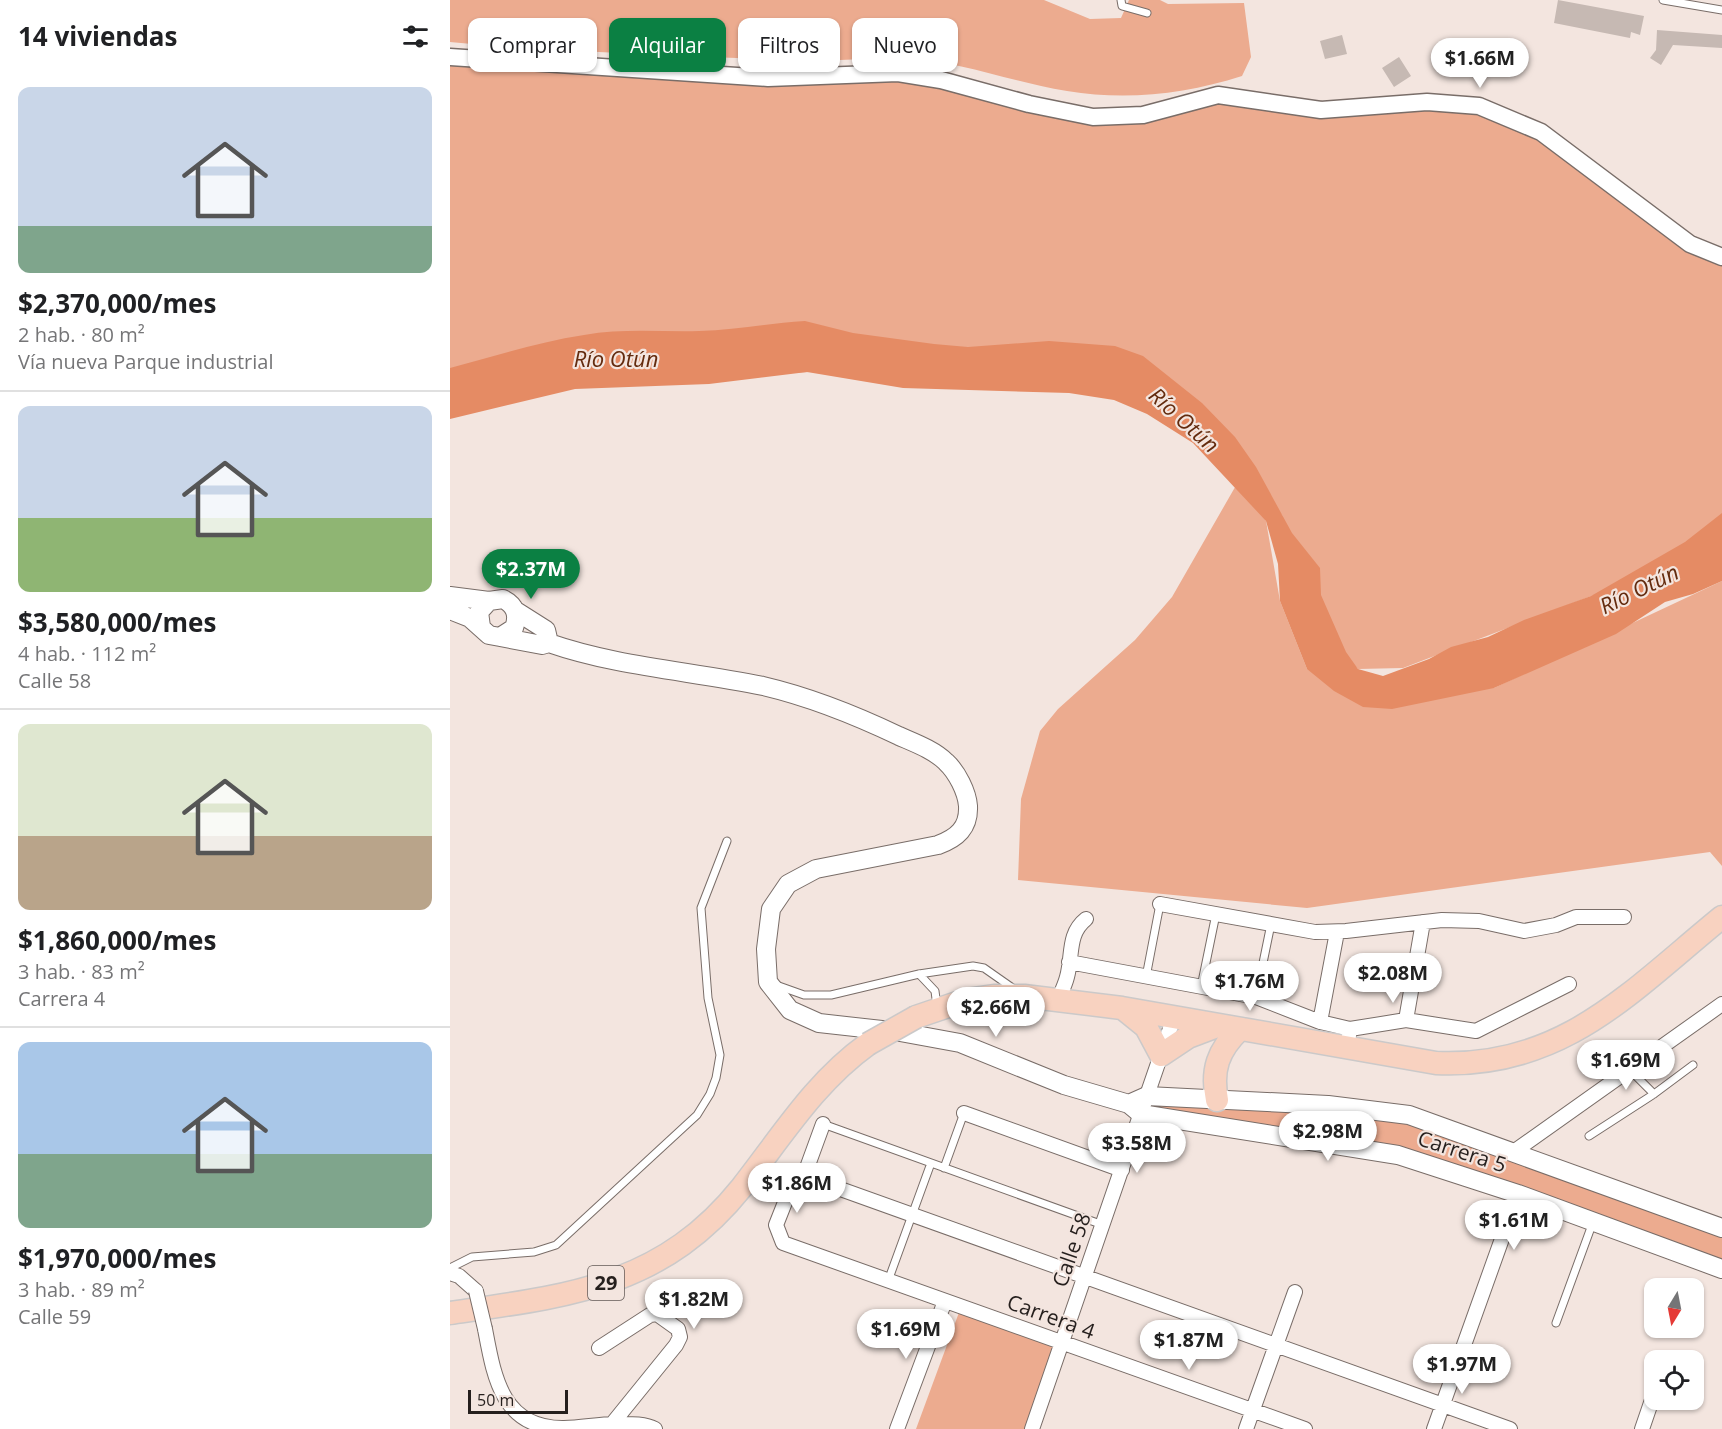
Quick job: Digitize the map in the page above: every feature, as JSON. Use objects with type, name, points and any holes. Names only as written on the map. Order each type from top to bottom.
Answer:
[{"type":"highway","name":"29","points":[[450,1313],[579,1291],[619,1280],[681,1247],[716,1217],[830,1074],[868,1044],[916,1017],[938,1008],[994,996],[1024,996],[1122,1008],[1229,1027],[1348,1038],[1436,1063],[1465,1065],[1516,1057],[1539,1049],[1591,1023],[1722,917]]},
{"type":"highway","points":[[1122,1008],[1146,1028],[1161,1055],[1188,1037],[1229,1027],[1228,1040],[1217,1061],[1214,1084],[1217,1100]]},
{"type":"main road","points":[[450,596],[489,601],[503,599],[546,630],[549,643]]},
{"type":"main road","points":[[481,627],[479,612],[489,601]]},
{"type":"main road","points":[[450,610],[470,618],[489,635],[542,645],[549,643],[597,657],[764,687],[855,715],[930,750],[947,763],[965,791],[968,820],[955,838],[938,845],[816,869],[788,884],[771,909],[766,949],[768,982],[790,1010],[819,1023],[900,1032],[960,1043],[1064,1085],[1139,1105]]},
{"type":"main road","points":[[500,637],[514,628],[516,610]]},
{"type":"main road","name":"Carrera 5","points":[[1139,1105],[1217,1100],[1328,1105],[1409,1115],[1722,1228]]},
{"type":"main road","name":"Carrera 5","points":[[1139,1105],[1398,1155],[1518,1194],[1722,1269]]},
{"type":"street","points":[[450,57],[768,78],[898,73],[941,80],[1029,104],[1093,117],[1143,115],[1218,94],[1321,110],[1427,102],[1479,106],[1541,132],[1690,244],[1722,257]]},
{"type":"street","points":[[1160,904],[1315,932],[1337,932],[1423,922],[1479,921],[1524,931],[1556,925],[1576,917],[1624,916]]},
{"type":"street","points":[[1058,1000],[1067,977],[1077,926],[1086,919]]},
{"type":"street","points":[[1406,1020],[1423,922]]},
{"type":"street","points":[[1320,1022],[1337,932]]},
{"type":"street","points":[[1069,962],[1256,997],[1320,1022],[1348,1038],[1406,1020],[1476,1030],[1569,984]]},
{"type":"street","points":[[1512,1153],[1722,1004]]},
{"type":"street","name":"Calle 58","points":[[1032,1429],[1122,1170],[1139,1105],[1161,1055],[1174,1017]]},
{"type":"street","points":[[964,1113],[1122,1170]]},
{"type":"street","points":[[823,1125],[804,1176],[1510,1429]]},
{"type":"street","name":"Carrera 4","points":[[804,1176],[795,1177],[776,1225],[783,1243],[1305,1429]]},
{"type":"street","points":[[1434,1429],[1518,1194]]},
{"type":"street","points":[[450,1273],[459,1276],[476,1291],[495,1380],[503,1397],[516,1411],[529,1420],[553,1427],[612,1424],[649,1425],[656,1429]]},
{"type":"street","points":[[1246,1429],[1295,1292]]},
{"type":"street","points":[[897,1429],[945,1301]]},
{"type":"street","points":[[599,1348],[650,1315],[663,1316],[678,1329],[680,1337],[676,1345],[636,1390],[612,1424]]},
{"type":"street","points":[[1642,1429],[1649,1410]]},
{"type":"lane","points":[[1121,0],[1122,6],[1147,13]]},
{"type":"lane","points":[[1663,0],[1722,10]]},
{"type":"lane","points":[[450,1268],[472,1257],[534,1252],[556,1245],[697,1115],[710,1094],[716,1078],[720,1055],[708,998],[701,908],[727,841]]},
{"type":"lane","points":[[1146,977],[1160,904]]},
{"type":"lane","points":[[1201,987],[1216,914]]},
{"type":"lane","points":[[1256,997],[1271,924]]},
{"type":"lane","points":[[768,982],[814,996],[831,995],[919,974],[973,966],[984,968],[1024,996]]},
{"type":"lane","points":[[919,974],[930,982],[938,1008]]},
{"type":"lane","points":[[1589,1136],[1654,1094],[1693,1065]]},
{"type":"lane","points":[[1630,1070],[1654,1094]]},
{"type":"lane","points":[[944,1168],[964,1113]]},
{"type":"lane","points":[[823,1125],[1103,1225]]},
{"type":"lane","points":[[888,1281],[931,1163]]},
{"type":"lane","points":[[1556,1323],[1593,1222]]},
{"type":"shaded area","points":[[450,0],[1044,0],[1090,19],[1121,18],[1129,0],[1160,0],[1168,4],[1244,3],[1251,57],[1242,76],[1221,82],[1156,94],[1112,95],[1067,91],[958,66],[958,18],[852,18],[852,60],[840,60],[840,18],[738,18],[738,58],[726,58],[726,18],[609,18],[609,52],[597,52],[597,18],[468,18],[468,43],[450,42]]},
{"type":"shaded area","points":[[450,57],[468,58],[468,72],[597,72],[597,62],[609,63],[609,72],[726,72],[726,67],[738,67],[738,72],[898,73],[1091,116],[1194,101],[1305,107],[1460,105],[1575,156],[1670,229],[1722,255],[1722,546],[1403,668],[1358,669],[1313,621],[1282,515],[1153,367],[946,364],[450,393]]},
{"type":"shaded area","points":[[1242,475],[1266,521],[1280,601],[1307,669],[1494,688],[1722,581],[1722,866],[1710,852],[1307,908],[1018,880],[1021,799],[1040,731],[1058,709],[1135,640],[1172,597]]},
{"type":"shaded area","points":[[1147,1096],[1409,1115],[1722,1228],[1722,1269],[1398,1155],[1141,1114]]},
{"type":"shaded area","points":[[961,1307],[1062,1343],[1032,1429],[916,1429]]},
{"type":"water","name":"Río Otún","points":[[805,321],[853,333],[934,344],[968,347],[1049,341],[1115,346],[1143,356],[1202,403],[1235,437],[1256,467],[1292,533],[1320,568],[1321,595],[1346,652],[1358,669],[1383,676],[1429,659],[1451,647],[1488,637],[1524,620],[1591,596],[1685,542],[1722,513],[1722,581],[1693,594],[1665,602],[1616,634],[1494,688],[1392,709],[1363,707],[1334,691],[1307,669],[1280,601],[1278,564],[1266,521],[1193,443],[1147,414],[1114,400],[1069,393],[903,388],[807,372],[709,384],[575,389],[450,419],[450,368],[500,354],[550,341],[598,333],[712,330]]},
{"type":"building","points":[[1558,0],[1644,16],[1640,35],[1631,32],[1630,38],[1554,23]]},
{"type":"building","points":[[1657,30],[1722,35],[1722,48],[1673,45],[1661,65],[1650,58],[1656,50]]},
{"type":"building","points":[[1342,35],[1347,54],[1325,59],[1320,41]]},
{"type":"building","points":[[1399,57],[1411,76],[1394,87],[1382,68]]}]
